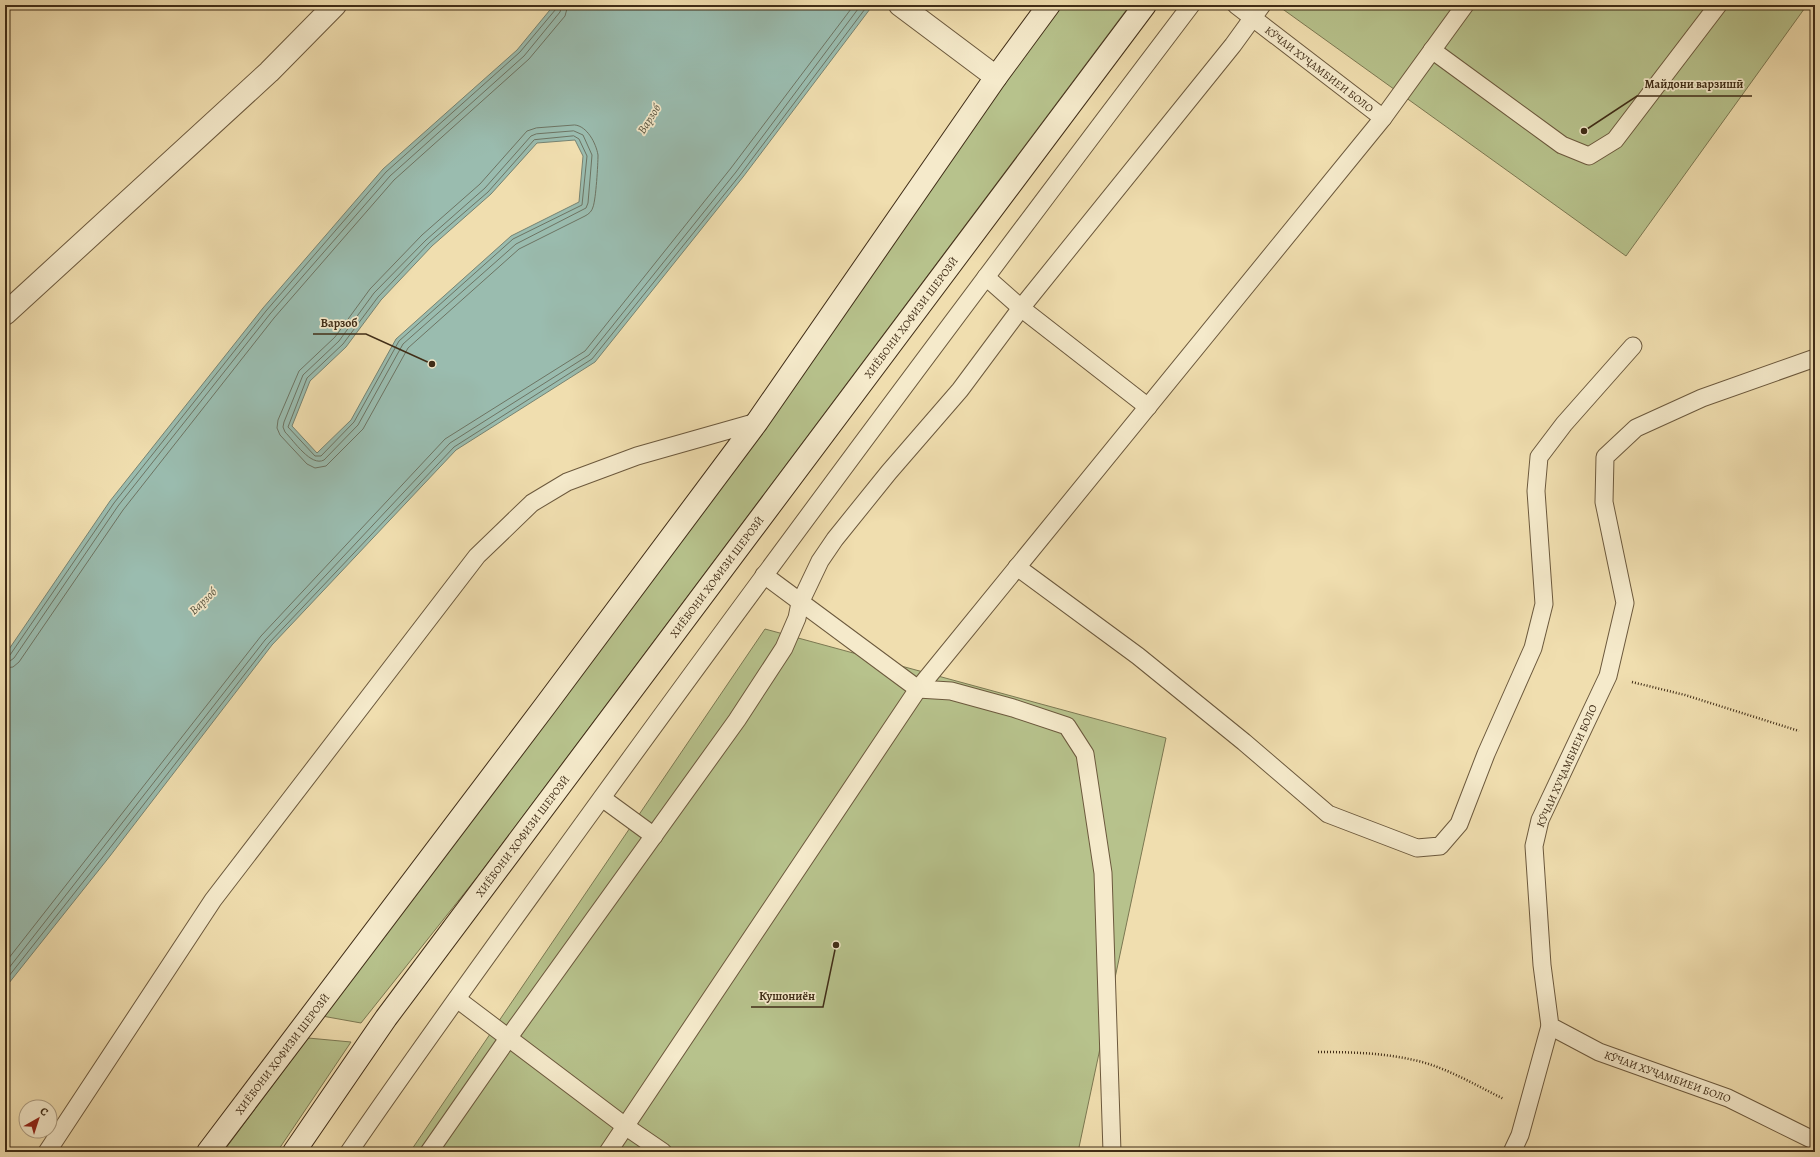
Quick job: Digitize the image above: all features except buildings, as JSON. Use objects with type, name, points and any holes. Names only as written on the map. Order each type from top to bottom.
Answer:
[{"type":"main road","points":[[5,314],[270,72],[335,5]]},
{"type":"main road","name":"ХИЁБОНИ ҲОФИЗИ ШЕРОЗӢ","points":[[208,1152],[545,706],[757,422],[996,77],[1049,5]]},
{"type":"main road","name":"ХИЁБОНИ ҲОФИЗИ ШЕРОЗӢ","points":[[294,1152],[386,1018],[1145,5]]},
{"type":"main road","points":[[904,8],[996,77]]},
{"type":"lane","points":[[349,1152],[405,1070],[764,575],[1191,5]]},
{"type":"lane","name":"КӮЧАИ ХУҶАМБИЕИ БОЛО","points":[[1236,5],[1257,11],[1383,118]]},
{"type":"lane","points":[[608,1152],[918,689],[1383,118],[1466,5]]},
{"type":"lane","points":[[1432,50],[1562,145],[1589,156],[1615,140],[1718,5]]},
{"type":"lane","points":[[429,1152],[509,1037],[737,720],[784,648],[797,618],[800,603],[820,561],[835,540],[889,472],[960,390],[1022,308],[1190,99],[1257,11]]},
{"type":"lane","points":[[986,277],[1022,308],[1148,407]]},
{"type":"lane","points":[[1017,567],[1138,656],[1244,742],[1328,814],[1416,848],[1440,846],[1459,824],[1486,754],[1533,648],[1544,604],[1536,491],[1539,457],[1564,424],[1633,346]]},
{"type":"lane","name":"КӮЧАИ ХУҶАМБИЕИ БОЛО","points":[[1815,358],[1702,398],[1636,428],[1605,457],[1604,502],[1625,604],[1608,676],[1540,820],[1534,846],[1542,965],[1550,1026],[1599,1052],[1728,1098],[1815,1141]]},
{"type":"lane","points":[[46,1152],[213,900],[476,556],[532,504],[567,482],[637,456],[757,422]]},
{"type":"lane","points":[[764,575],[918,689],[951,691],[1013,708],[1067,726],[1085,754],[1103,873],[1112,1152]]},
{"type":"lane","points":[[602,798],[654,836]]},
{"type":"lane","points":[[457,999],[625,1126],[663,1152]]},
{"type":"lane","points":[[1512,1152],[1520,1135],[1550,1026]]},
{"type":"path","points":[[1608,676],[1685,695],[1798,731]]},
{"type":"path","points":[[1318,1052],[1373,1053],[1423,1062],[1450,1072],[1526,1110]]},
{"type":"green space","points":[[1061,5],[1130,5],[478,876],[361,1023],[322,1016],[758,415]]},
{"type":"green space","points":[[1277,5],[1807,5],[1626,256]]},
{"type":"green space","points":[[765,629],[1166,738],[1078,1152],[410,1152]]},
{"type":"green space","points":[[308,1038],[351,1042],[277,1152],[223,1152]]},
{"type":"water","points":[[554,5],[873,5],[743,177],[595,362],[456,450],[272,645],[110,856],[5,988],[5,655],[110,501],[263,308],[383,169],[517,50]],"holes":[[[575,140],[583,156],[579,202],[511,236],[396,339],[351,420],[317,453],[292,426],[310,381],[346,347],[381,300],[432,246],[491,194],[537,143]]]},
{"type":"place","name":"Майдони варзишӣ","points":[[1584,131]]},
{"type":"place","name":"Варзоб","points":[[432,364]]},
{"type":"place","name":"Кушониён","points":[[836,945]]}]
